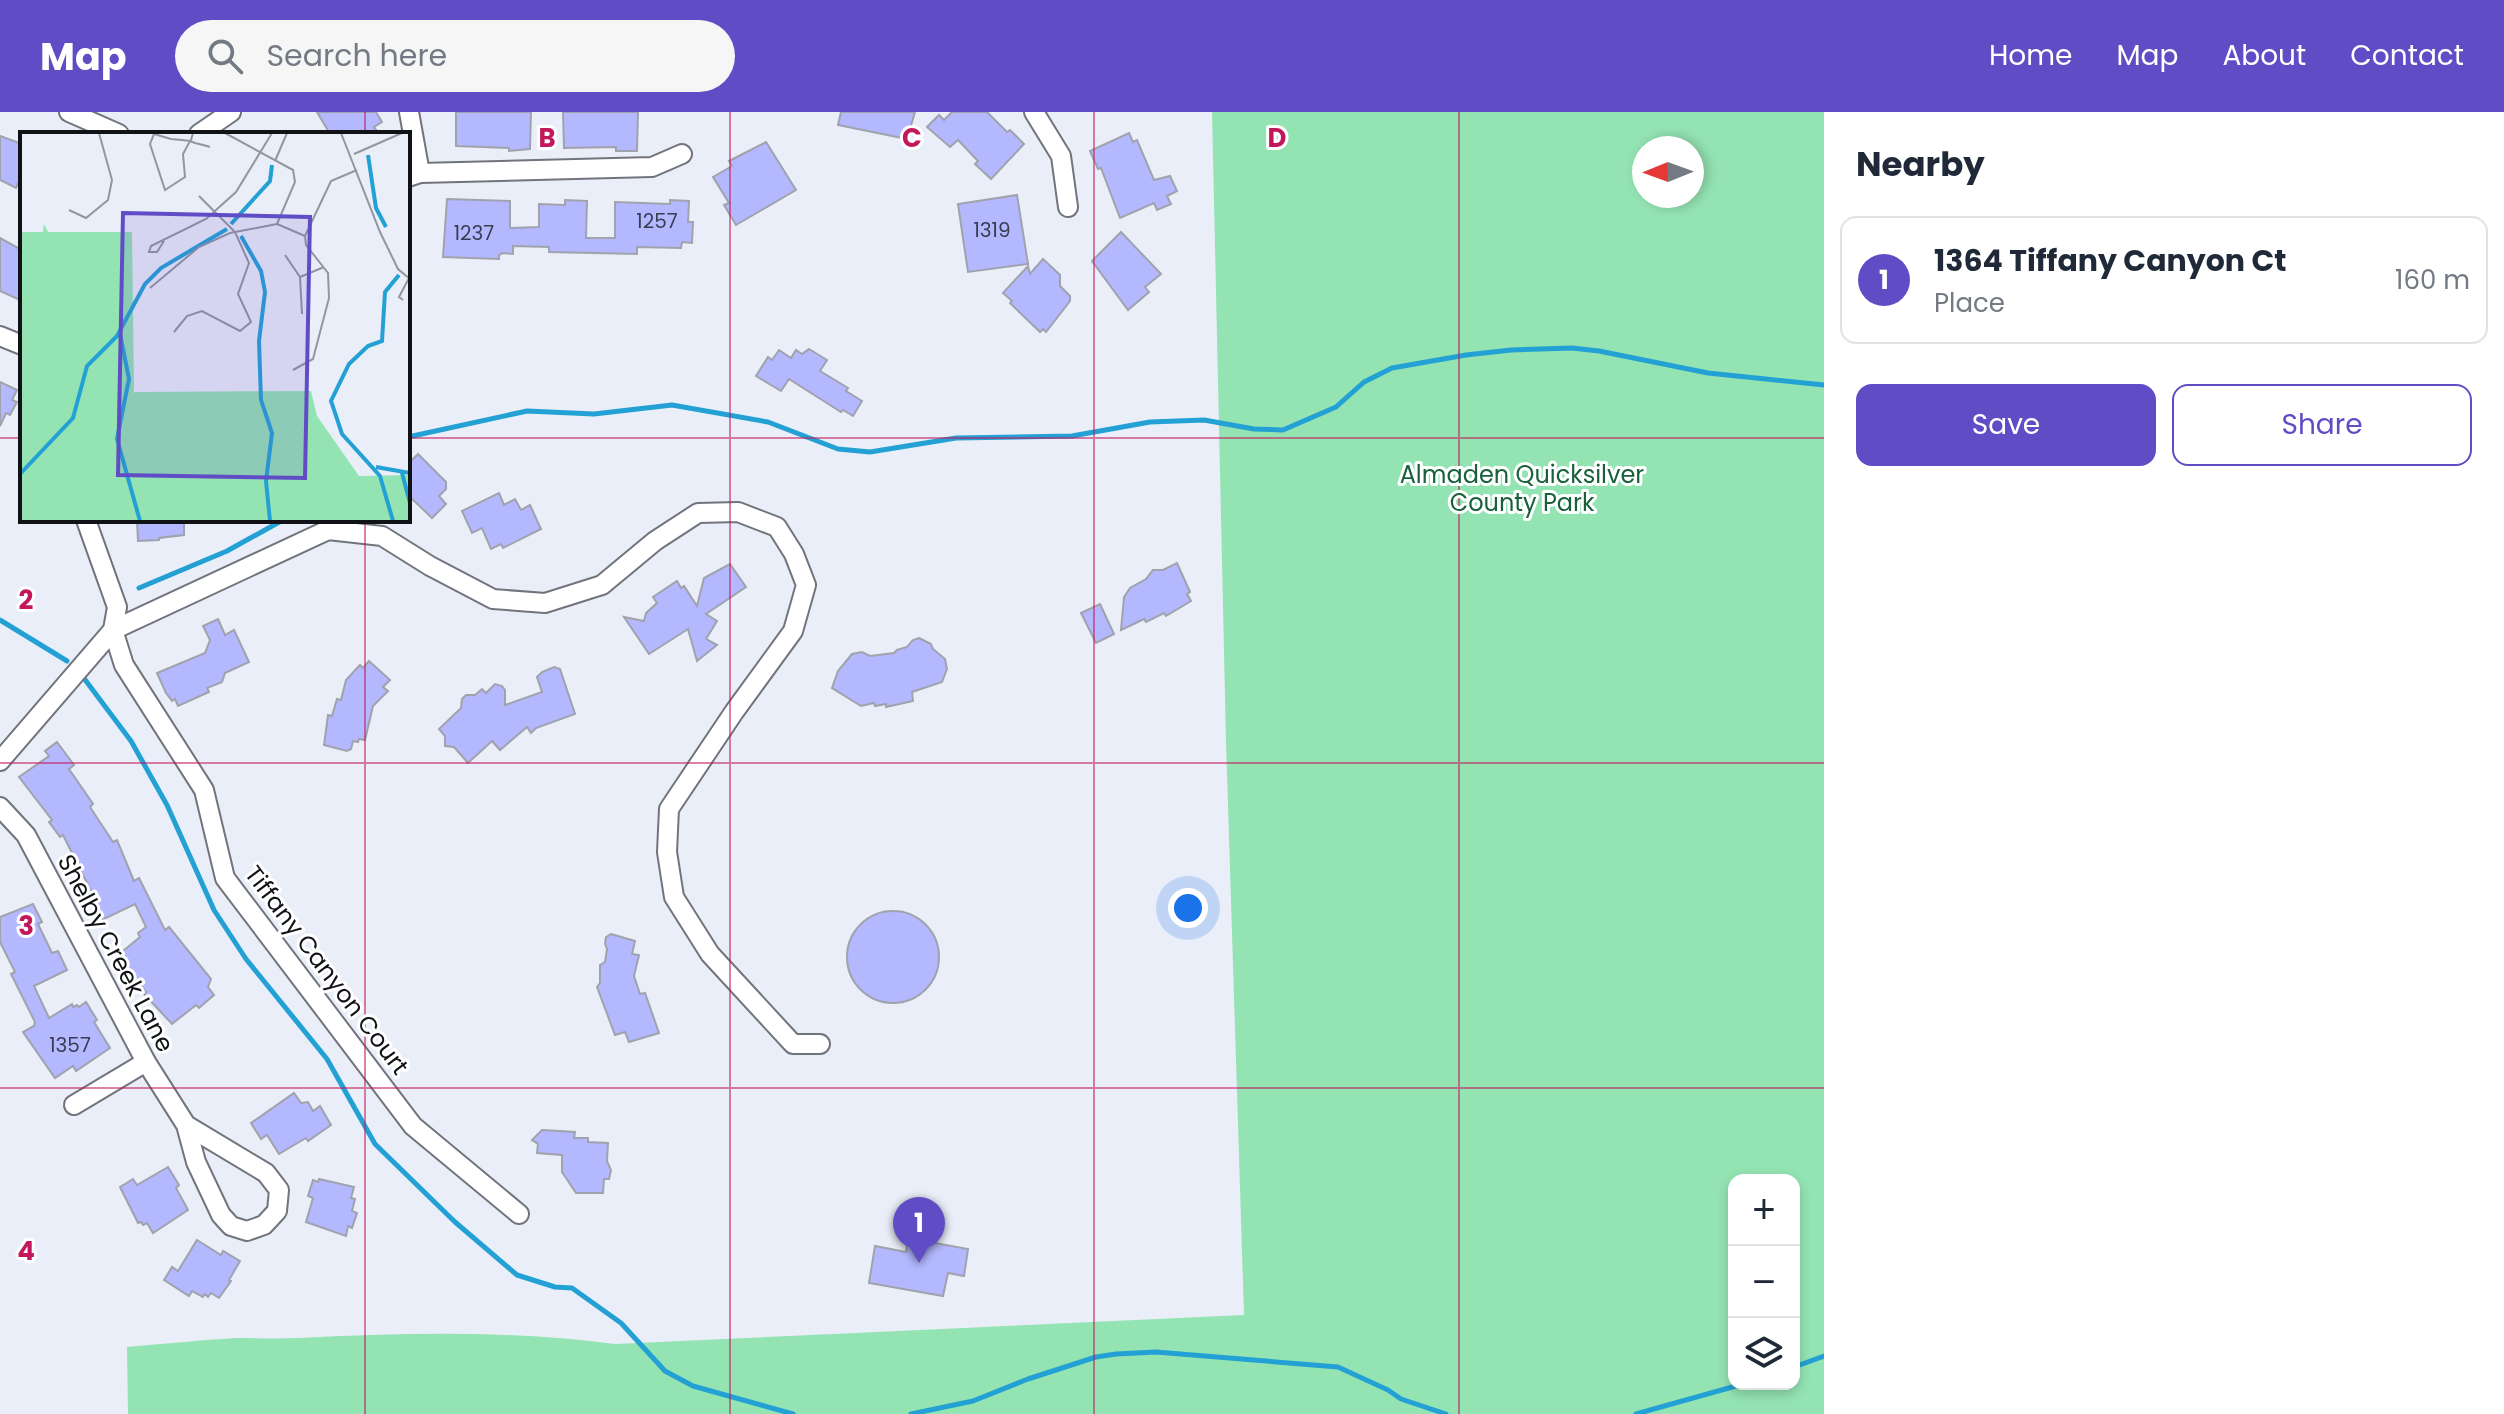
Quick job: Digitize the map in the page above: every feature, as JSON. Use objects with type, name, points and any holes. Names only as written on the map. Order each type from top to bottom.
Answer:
[{"type":"street","points":[[69,112],[114,132]]},
{"type":"street","points":[[202,132],[231,112]]},
{"type":"street","points":[[409,112],[414,175],[652,167],[682,154]]},
{"type":"street","points":[[1034,112],[1061,156],[1068,207]]},
{"type":"street","points":[[0,336],[20,344]]},
{"type":"street","points":[[0,761],[113,630],[328,530],[382,536],[493,599],[545,603],[602,585],[655,541],[698,513],[738,512],[777,527],[794,554],[806,585],[793,631],[669,809],[667,852],[674,897],[710,954],[793,1044],[820,1044]]},
{"type":"street","name":"Tiffany Canyon Court","points":[[87,522],[117,607],[113,630],[124,665],[204,790],[225,878],[413,1126],[519,1214]]},
{"type":"street","name":"Shelby Creek Lane","points":[[0,807],[26,835],[146,1062],[186,1125],[196,1162],[221,1215],[231,1226],[247,1231],[264,1225],[277,1211],[279,1190],[266,1173],[186,1125]]},
{"type":"street","points":[[74,1105],[146,1062]]},
{"type":"green space","name":"Almaden Quicksilver County Park","points":[[1212,112],[1824,112],[1824,1414],[128,1414],[127,1347],[182,1342],[457,1334],[536,1336],[615,1344],[1244,1315],[1226,741]]},
{"type":"building","points":[[317,112],[376,112],[382,122],[374,127],[378,132],[329,132]]},
{"type":"building","points":[[456,112],[531,112],[530,149],[509,151],[509,148],[456,146]]},
{"type":"building","points":[[563,112],[638,112],[637,151],[616,151],[616,147],[564,148]]},
{"type":"building","points":[[841,112],[915,112],[907,139],[838,125]]},
{"type":"building","points":[[952,112],[987,112],[1024,144],[991,179],[975,164],[978,161],[958,140],[950,147],[927,127],[939,115],[944,120]]},
{"type":"building","points":[[1129,133],[1133,142],[1137,140],[1154,180],[1170,176],[1177,191],[1167,196],[1171,204],[1157,210],[1154,203],[1120,218],[1101,168],[1098,169],[1090,151]]},
{"type":"building","points":[[0,136],[20,143],[20,179],[16,188],[0,180]]},
{"type":"building","points":[[766,142],[796,190],[736,225],[724,205],[729,203],[713,177],[732,166],[729,161]]},
{"type":"building","points":[[1017,195],[1028,264],[968,272],[958,204]]},
{"type":"building","points":[[447,199],[510,201],[510,228],[539,227],[539,204],[565,205],[565,200],[587,201],[586,238],[615,238],[615,202],[670,204],[670,200],[689,201],[688,222],[693,222],[692,243],[682,242],[681,248],[637,247],[637,254],[549,252],[549,247],[513,246],[513,254],[503,253],[499,259],[443,257]]},
{"type":"building","points":[[1121,232],[1161,274],[1145,287],[1149,292],[1128,310],[1092,261]]},
{"type":"building","points":[[0,238],[20,249],[20,300],[0,291]]},
{"type":"building","points":[[1043,259],[1060,275],[1060,286],[1070,296],[1070,301],[1046,332],[1043,329],[1040,332],[1003,293],[1028,266],[1030,274]]},
{"type":"building","points":[[809,349],[827,360],[820,371],[848,388],[846,391],[862,401],[853,416],[843,410],[841,412],[789,379],[781,391],[756,376],[768,357],[772,360],[779,350],[791,358],[796,350],[802,354]]},
{"type":"building","points":[[0,382],[17,390],[12,400],[17,402],[10,415],[6,413],[0,426]]},
{"type":"building","points":[[418,454],[446,482],[446,489],[439,496],[446,504],[432,518],[410,497],[410,462]]},
{"type":"building","points":[[499,493],[504,505],[515,499],[521,510],[530,505],[541,529],[503,548],[501,544],[491,549],[482,528],[472,533],[462,511]]},
{"type":"building","points":[[137,522],[184,522],[184,535],[138,541]]},
{"type":"building","points":[[1177,563],[1191,601],[1166,616],[1164,613],[1146,622],[1144,619],[1121,630],[1124,597],[1130,588],[1146,579],[1153,570],[1163,570]]},
{"type":"building","points":[[730,564],[746,587],[706,614],[717,621],[706,639],[717,645],[697,661],[688,629],[649,654],[624,617],[644,621],[646,613],[657,603],[653,597],[677,581],[697,606],[704,578]]},
{"type":"building","points":[[1100,604],[1114,634],[1096,643],[1081,613]]},
{"type":"building","points":[[218,619],[225,635],[234,630],[249,662],[225,673],[222,682],[207,688],[209,692],[178,706],[175,699],[172,701],[166,693],[157,673],[205,653],[210,640],[203,626]]},
{"type":"building","points":[[919,638],[931,644],[945,659],[947,669],[942,682],[912,692],[913,701],[886,707],[886,704],[875,706],[874,703],[861,706],[832,688],[838,671],[852,654],[862,652],[870,656],[894,653]]},
{"type":"building","points":[[369,661],[390,680],[383,687],[388,691],[373,706],[365,740],[353,741],[351,749],[347,751],[324,745],[328,715],[332,716],[337,699],[341,700],[346,680],[360,665],[363,668]]},
{"type":"building","points":[[554,667],[560,669],[575,714],[536,728],[531,733],[527,727],[500,750],[492,741],[468,763],[454,747],[445,746],[445,736],[439,729],[461,708],[466,695],[475,695],[482,689],[486,693],[495,684],[505,690],[505,705],[542,692],[537,677]]},
{"type":"building","points":[[57,742],[74,765],[69,769],[93,804],[90,807],[113,842],[117,840],[134,881],[139,878],[165,930],[169,927],[211,979],[208,987],[214,995],[172,1024],[144,994],[146,992],[117,956],[140,937],[138,933],[146,927],[135,904],[102,920],[63,835],[60,837],[49,822],[52,820],[19,777],[49,756],[45,751]]},
{"type":"building","points":[[33,904],[42,922],[38,924],[52,953],[58,951],[67,970],[34,986],[49,1018],[72,1004],[79,1007],[86,1002],[110,1048],[76,1071],[73,1066],[55,1078],[23,1032],[34,1026],[35,1022],[11,974],[15,972],[0,942],[0,917]]},
{"type":"building","points":[[884,911],[902,911],[919,918],[932,931],[939,957],[932,983],[919,996],[902,1003],[884,1003],[867,996],[854,983],[847,966],[847,948],[854,931],[867,918]]},
{"type":"building","points":[[611,934],[635,941],[632,954],[639,955],[634,976],[640,994],[645,993],[659,1033],[629,1042],[625,1032],[615,1035],[597,987],[600,983],[600,965],[605,962],[606,937]]},
{"type":"building","points":[[294,1093],[301,1103],[308,1102],[313,1111],[320,1106],[331,1125],[308,1141],[306,1138],[279,1154],[267,1135],[261,1139],[251,1123]]},
{"type":"building","points":[[542,1130],[575,1132],[574,1138],[608,1143],[607,1161],[611,1170],[609,1179],[604,1179],[603,1193],[576,1193],[562,1172],[562,1155],[537,1153],[538,1144],[532,1140]]},
{"type":"building","points":[[168,1167],[188,1210],[153,1233],[147,1223],[138,1223],[120,1187],[133,1179],[137,1185]]},
{"type":"building","points":[[319,1179],[354,1187],[352,1211],[357,1213],[352,1228],[348,1226],[346,1236],[306,1222],[313,1198],[308,1196],[313,1180],[318,1182]]},
{"type":"building","points":[[908,1238],[968,1249],[964,1276],[948,1273],[943,1296],[869,1283],[875,1246],[906,1252]]},
{"type":"building","points":[[197,1240],[221,1255],[223,1251],[240,1261],[219,1298],[211,1293],[203,1297],[192,1291],[189,1296],[164,1280],[172,1267],[178,1271]]},
{"type":"waterway","points":[[410,437],[527,411],[594,414],[672,405],[768,422],[838,449],[870,452],[956,438],[1072,436],[1150,422],[1204,420],[1254,429],[1283,430],[1336,407],[1364,382],[1392,368],[1511,350],[1572,348],[1599,351],[1708,373],[1824,385]]},
{"type":"waterway","points":[[139,588],[227,551],[279,522]]},
{"type":"waterway","points":[[0,620],[67,661]]},
{"type":"waterway","points":[[83,677],[131,741],[167,805],[214,910],[246,959],[327,1059],[375,1144],[455,1222],[517,1275],[555,1287],[572,1288],[621,1323],[665,1371],[693,1386],[793,1414]]},
{"type":"waterway","points":[[911,1414],[973,1401],[1096,1357],[1156,1352],[1338,1367],[1401,1399],[1446,1414]]},
{"type":"waterway","points":[[1800,1365],[1824,1356]]},
{"type":"waterway","points":[[1636,1414],[1728,1388]]},
{"type":"place","name":"1364 Tiffany Canyon Ct","points":[[919,1263]]}]
